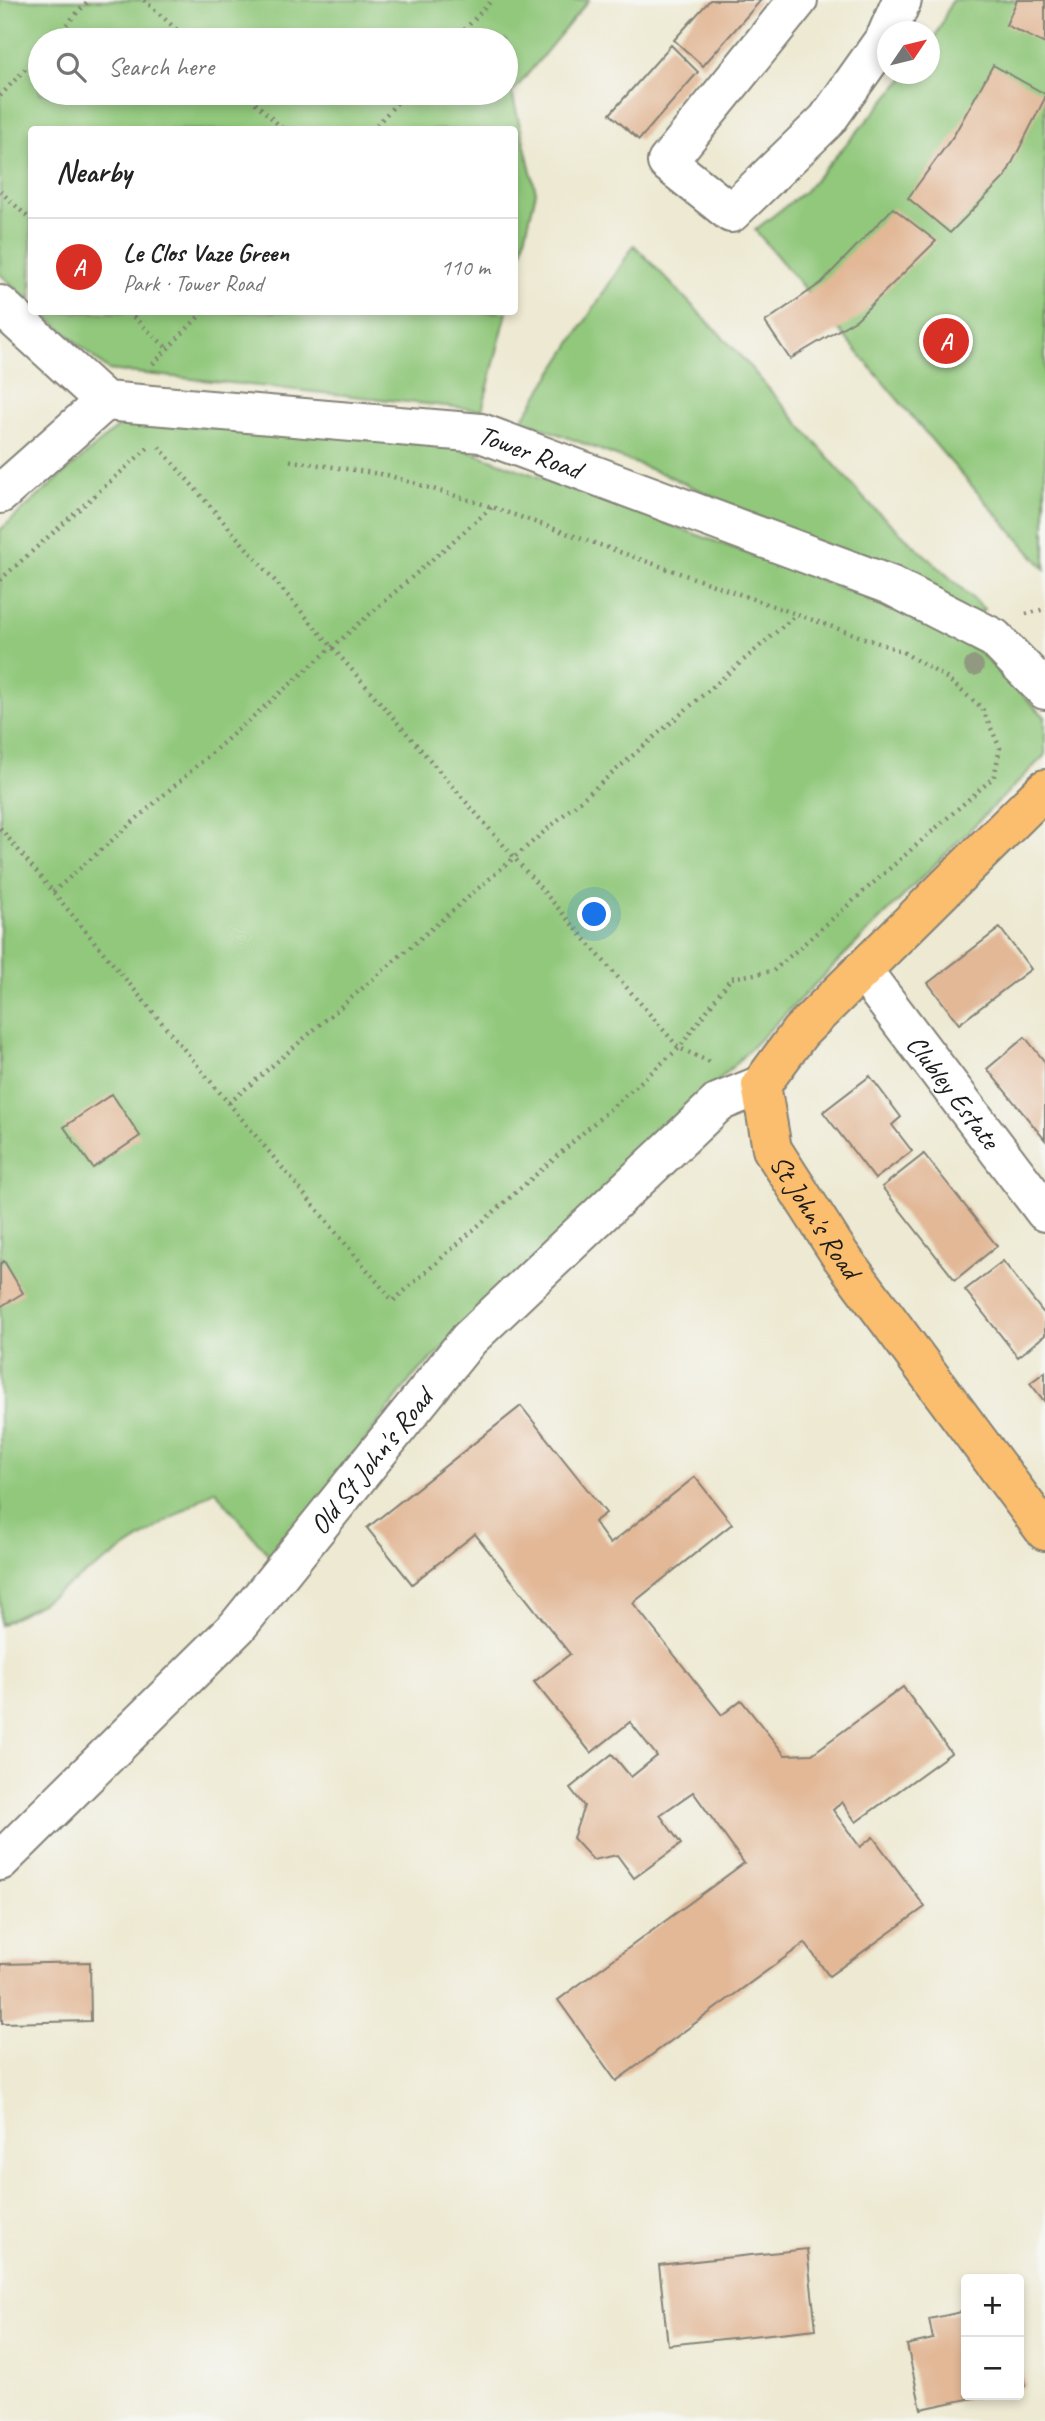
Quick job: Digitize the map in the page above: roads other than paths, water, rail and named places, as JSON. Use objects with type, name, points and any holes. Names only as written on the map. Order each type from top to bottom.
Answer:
[{"type":"main road","points":[[761,1085],[800,1032],[1045,789]]},
{"type":"main road","name":"St John's Road","points":[[761,1085],[772,1149],[840,1255],[1045,1531]]},
{"type":"street","points":[[798,0],[667,162],[731,213],[827,120],[877,49]]},
{"type":"street","points":[[893,21],[902,0]]},
{"type":"street","points":[[0,305],[105,401],[0,494]]},
{"type":"street","name":"Tower Road","points":[[105,401],[481,433],[890,585],[994,638],[1045,690]]},
{"type":"street","name":"Clubley Estate","points":[[862,970],[1045,1212]]},
{"type":"street","name":"Old St John's Road","points":[[0,1861],[237,1628],[469,1339],[719,1102],[761,1085]]},
{"type":"place","name":"Le Clos Vaze Green","points":[[946,341]]}]
